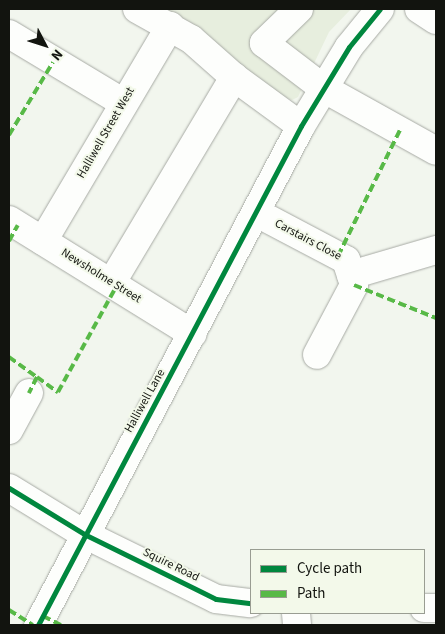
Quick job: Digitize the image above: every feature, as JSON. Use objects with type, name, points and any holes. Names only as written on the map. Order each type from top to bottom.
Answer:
[{"type":"street","points":[[137,9],[190,39],[234,78],[301,126]]},
{"type":"street","points":[[299,9],[264,43],[323,88],[436,151]]},
{"type":"street","name":"Halliwell Lane","points":[[38,625],[84,534],[193,334],[301,126],[323,88],[380,9]]},
{"type":"street","points":[[419,9],[436,20]]},
{"type":"street","name":"Halliwell Street West","points":[[43,241],[170,26]]},
{"type":"street","points":[[9,34],[124,103]]},
{"type":"street","points":[[112,282],[234,78]]},
{"type":"street","name":"Carstairs Close","points":[[257,213],[346,260],[354,286],[317,355]]},
{"type":"street","name":"Newsholme Street","points":[[9,220],[112,282],[193,334]]},
{"type":"street","points":[[351,275],[436,250]]},
{"type":"street","points":[[9,430],[29,393]]},
{"type":"street","name":"Squire Road","points":[[9,488],[84,534],[216,599],[250,603]]},
{"type":"shaded area","points":[[163,9],[351,9],[329,32],[298,97],[292,100],[280,95]]},
{"type":"marked path","points":[[9,135],[53,62]]},
{"type":"marked path","points":[[338,256],[400,130]]},
{"type":"marked path","points":[[9,241],[18,225]]},
{"type":"marked path","points":[[37,377],[58,392],[117,285]]},
{"type":"marked path","points":[[354,285],[436,318]]},
{"type":"marked path","points":[[9,357],[37,377],[29,393]]},
{"type":"marked path","points":[[9,610],[33,625]]},
{"type":"marked path","points":[[43,616],[61,625]]},
{"type":"cycle path","points":[[38,625],[301,126],[349,47],[380,9]]},
{"type":"cycle path","points":[[9,488],[84,534],[216,599],[250,603]]}]
